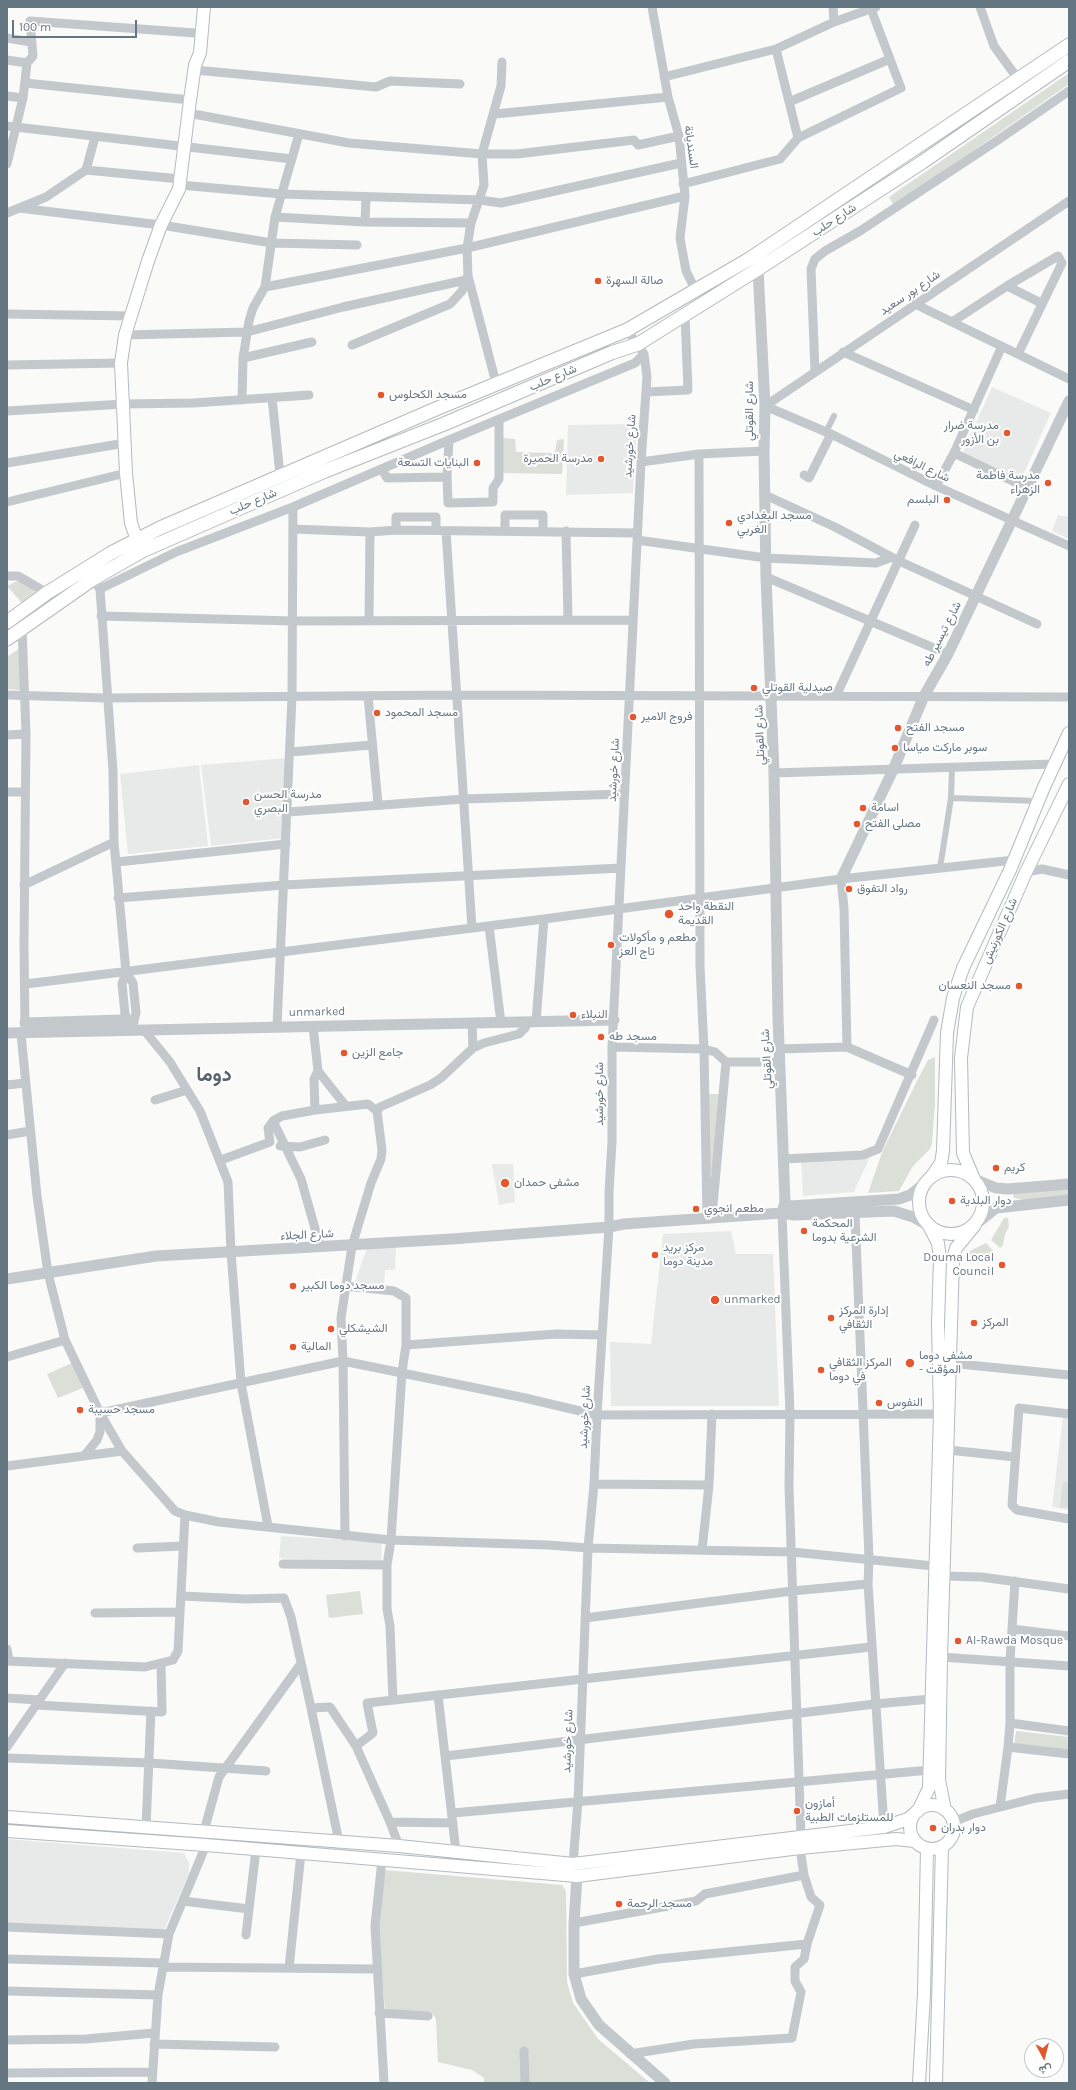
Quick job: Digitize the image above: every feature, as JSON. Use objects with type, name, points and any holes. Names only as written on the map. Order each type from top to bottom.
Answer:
[{"type":"main road","points":[[195,67],[194,53],[197,7]]},
{"type":"main road","points":[[139,545],[131,523],[126,473],[121,363],[125,335],[131,316],[161,225],[180,182],[195,67],[200,53],[204,7]]},
{"type":"main road","name":"شارع حلب","points":[[7,639],[139,545],[280,475],[627,330],[695,289],[751,258],[1069,45]]},
{"type":"main road","name":"شارع حلب","points":[[139,545],[444,424],[611,353],[641,349],[684,315],[920,164],[1069,62]]},
{"type":"main road","name":"شارع حلب","points":[[7,622],[47,593],[93,579]]},
{"type":"main road","name":"شارع الكورنيش","points":[[928,1180],[941,1163],[943,1150],[948,1032],[953,998],[963,968],[1014,860],[1044,787],[1069,733]]},
{"type":"main road","name":"شارع الكورنيش","points":[[974,1179],[964,1153],[961,1058],[967,1007],[1026,872],[1069,784]]},
{"type":"main road","points":[[1044,787],[1063,796]]},
{"type":"main road","points":[[7,1817],[399,1846],[573,1864],[800,1842],[885,1840],[914,1841],[927,1849],[942,1847],[952,1837],[953,1822],[945,1810],[940,1780],[940,1580],[934,1566],[944,1414],[949,1363],[953,1259],[956,1248],[975,1225],[982,1212],[984,1197],[980,1187],[974,1179],[958,1171],[944,1171],[928,1180],[920,1192],[919,1206],[924,1219],[938,1243],[940,1255],[938,1324],[944,1414],[948,1450],[940,1580],[931,1700],[930,1770],[928,1793],[910,1825],[914,1841]]},
{"type":"main road","points":[[929,1226],[938,1232],[948,1235],[962,1232],[975,1225]]},
{"type":"main road","points":[[938,1324],[951,1322]]},
{"type":"main road","points":[[7,1831],[206,1845],[577,1876],[800,1842],[884,1827],[908,1819],[916,1812],[928,1806],[934,1806],[945,1810]]},
{"type":"main road","points":[[936,2083],[942,1847]]},
{"type":"main road","points":[[919,2083],[924,1994],[927,1849]]},
{"type":"street","name":"السنديانة","points":[[652,7],[668,97],[679,136],[685,196],[680,238],[686,271],[695,289]]},
{"type":"street","points":[[833,7],[834,22]]},
{"type":"street","points":[[980,7],[994,46],[1018,79]]},
{"type":"street","points":[[664,77],[776,49],[834,22],[874,8],[901,88],[798,138],[780,159],[683,184]]},
{"type":"street","points":[[7,163],[11,126],[23,98],[27,63],[34,56],[31,42],[30,21],[195,33]]},
{"type":"street","points":[[7,38],[31,42]]},
{"type":"street","points":[[776,49],[798,138]]},
{"type":"street","points":[[790,102],[890,59]]},
{"type":"street","points":[[7,60],[27,63]]},
{"type":"street","points":[[496,384],[467,278],[467,248],[471,223],[484,185],[482,154],[495,114],[501,86],[502,62]]},
{"type":"street","points":[[195,67],[376,87],[390,81],[460,84]]},
{"type":"street","points":[[25,83],[190,100]]},
{"type":"street","points":[[814,371],[812,268],[815,259],[825,251],[860,231],[998,140],[1069,91]]},
{"type":"street","points":[[7,96],[23,98]]},
{"type":"street","points":[[495,114],[668,97]]},
{"type":"street","points":[[188,113],[349,143],[482,154],[517,154],[634,140],[638,145],[679,136]]},
{"type":"street","points":[[11,126],[292,159]]},
{"type":"street","points":[[242,400],[243,358],[247,332],[253,308],[266,287],[275,217],[299,134]]},
{"type":"street","points":[[7,212],[46,197],[86,170],[95,137]]},
{"type":"street","points":[[86,170],[281,194],[480,200],[501,203],[681,163]]},
{"type":"street","points":[[266,287],[467,248],[685,196]]},
{"type":"street","points":[[365,222],[366,197]]},
{"type":"street","name":"شارع بور سعيد","points":[[765,406],[814,371],[1069,201]]},
{"type":"street","points":[[19,208],[161,225],[272,243],[357,245]]},
{"type":"street","points":[[275,217],[365,222],[471,223]]},
{"type":"street","points":[[952,322],[1007,286],[1058,256],[1062,263],[1041,303],[1018,354]]},
{"type":"street","name":"شارع القوتلي","points":[[751,258],[758,269],[765,406],[764,451],[766,577],[774,773],[779,1049],[785,1201],[782,1213]]},
{"type":"street","points":[[125,335],[247,332],[343,307],[467,278]]},
{"type":"street","points":[[352,345],[450,304],[462,291],[467,278]]},
{"type":"street","points":[[1007,286],[1041,303]]},
{"type":"street","points":[[914,304],[1069,379]]},
{"type":"street","points":[[7,314],[131,316]]},
{"type":"street","points":[[646,392],[688,390],[684,315]]},
{"type":"street","points":[[132,1030],[125,1014],[122,984],[126,972],[114,842],[112,771],[107,698],[101,616],[93,579],[176,552],[293,507],[449,440],[635,363],[641,349],[627,330]]},
{"type":"street","points":[[243,358],[312,342]]},
{"type":"street","points":[[936,486],[954,453],[1002,346]]},
{"type":"street","name":"شارع خورشيد","points":[[573,1864],[578,1801],[588,1548],[594,1484],[596,1415],[609,1227],[609,1192],[612,1142],[612,1047],[637,537],[647,377],[641,349]]},
{"type":"street","points":[[843,352],[974,410]]},
{"type":"street","points":[[7,365],[121,363]]},
{"type":"street","points":[[7,411],[124,404],[194,403],[309,395]]},
{"type":"street","points":[[272,398],[280,475]]},
{"type":"street","name":"شارع تيسير طه","points":[[841,879],[893,770],[924,696],[948,654],[1069,401]]},
{"type":"street","name":"شارع الرافعي","points":[[765,406],[829,433],[936,486],[1069,546]]},
{"type":"street","points":[[804,476],[809,478],[829,433],[834,416]]},
{"type":"street","points":[[449,440],[447,477],[448,504],[493,502],[493,488],[500,478],[498,420]]},
{"type":"street","points":[[7,463],[125,443]]},
{"type":"street","points":[[641,462],[699,454],[764,451]]},
{"type":"street","points":[[954,453],[1027,488]]},
{"type":"street","points":[[699,454],[701,696],[700,966],[710,1217]]},
{"type":"street","points":[[382,470],[387,478],[447,477]]},
{"type":"street","points":[[7,502],[126,473]]},
{"type":"street","points":[[765,495],[835,527],[896,559],[1037,624]]},
{"type":"street","points":[[277,1026],[288,812],[292,697],[293,507]]},
{"type":"street","points":[[505,531],[505,515],[543,515],[543,531]]},
{"type":"street","points":[[396,530],[396,517],[436,517],[436,530]]},
{"type":"street","points":[[836,696],[870,622],[896,559],[915,525]]},
{"type":"street","points":[[293,529],[370,532],[396,530],[566,531],[637,537],[699,550],[766,558],[876,562],[896,559]]},
{"type":"street","points":[[446,530],[472,928]]},
{"type":"street","points":[[566,531],[568,620]]},
{"type":"street","points":[[369,620],[370,532]]},
{"type":"street","points":[[7,576],[18,576],[47,593]]},
{"type":"street","points":[[766,577],[948,654]]},
{"type":"street","points":[[101,616],[293,621],[451,619],[633,620]]},
{"type":"street","points":[[22,627],[26,734],[24,885],[26,984],[24,1030],[25,1083],[37,1196],[48,1273],[65,1340],[100,1413],[122,1451],[175,1511],[185,1515],[219,1522],[391,1540],[548,1545],[588,1548],[792,1552],[868,1558],[934,1566]]},
{"type":"street","points":[[7,695],[25,697],[107,698],[456,695],[1069,697]]},
{"type":"street","points":[[368,696],[371,745],[378,804]]},
{"type":"street","points":[[7,735],[26,734]]},
{"type":"street","points":[[290,752],[371,745]]},
{"type":"street","points":[[774,773],[1054,764]]},
{"type":"street","points":[[940,868],[951,798],[952,768]]},
{"type":"street","points":[[7,792],[25,792]]},
{"type":"street","points":[[288,812],[378,804],[464,799],[624,794]]},
{"type":"street","points":[[951,798],[1038,801]]},
{"type":"street","points":[[24,885],[114,842]]},
{"type":"street","points":[[117,862],[286,844]]},
{"type":"street","points":[[26,984],[544,919],[776,889],[841,879],[1014,860]]},
{"type":"street","points":[[118,898],[284,885],[621,868]]},
{"type":"street","points":[[1026,872],[1042,869],[1069,874]]},
{"type":"street","points":[[841,879],[844,908],[847,1047]]},
{"type":"street","points":[[345,1536],[343,1361],[341,1318],[352,1246],[371,1184],[381,1159],[382,1150],[377,1112],[380,1107],[441,1078],[473,1048],[484,1043],[519,1034],[532,1022],[544,919]]},
{"type":"street","points":[[489,926],[501,1023]]},
{"type":"street","name":"unmarked","points":[[7,1033],[24,1030],[144,1030],[614,1020]]},
{"type":"street","points":[[783,1159],[863,1155],[878,1149],[912,1075],[934,1020]]},
{"type":"street","points":[[472,1023],[473,1048]]},
{"type":"street","points":[[314,1026],[318,1071],[314,1079],[315,1110]]},
{"type":"street","points":[[144,1030],[170,1062],[200,1110],[221,1160],[228,1182],[231,1252],[241,1383],[268,1526]]},
{"type":"street","points":[[612,1047],[704,1048],[715,1052],[726,1062],[780,1062]]},
{"type":"street","points":[[779,1049],[847,1047],[912,1075]]},
{"type":"street","points":[[710,1217],[726,1062]]},
{"type":"street","points":[[318,1071],[345,1105]]},
{"type":"street","points":[[7,1085],[25,1083]]},
{"type":"street","points":[[155,1100],[187,1090]]},
{"type":"street","points":[[270,1142],[268,1128],[273,1121],[282,1116],[345,1105],[368,1104],[377,1112]]},
{"type":"street","points":[[273,1121],[301,1179],[320,1246]]},
{"type":"street","points":[[7,1135],[30,1131]]},
{"type":"street","points":[[221,1160],[270,1142],[285,1148],[300,1147],[324,1140]]},
{"type":"street","points":[[974,1179],[996,1188],[1008,1189],[1069,1184]]},
{"type":"street","points":[[782,1213],[791,1206],[899,1199],[910,1195],[928,1180]]},
{"type":"street","points":[[975,1225],[996,1208],[1069,1200]]},
{"type":"street","points":[[782,1213],[794,1215],[855,1214],[894,1211],[902,1212],[929,1226]]},
{"type":"street","points":[[630,2054],[694,2044],[792,2038],[801,1992],[795,1981],[794,1967],[804,1959],[807,1944],[820,1905],[811,1897],[804,1875],[800,1842],[800,1781],[796,1714],[789,1486],[790,1414],[782,1213]]},
{"type":"street","name":"شارع الجلاء","points":[[7,1279],[156,1256],[320,1246],[352,1246],[609,1227],[624,1224],[710,1217],[782,1213]]},
{"type":"street","points":[[855,1214],[868,1584],[884,1827]]},
{"type":"street","points":[[345,1286],[394,1291],[406,1298],[406,1345],[402,1372],[391,1540],[387,1565],[387,1609],[390,1626],[393,1700]]},
{"type":"street","points":[[406,1345],[556,1334],[602,1335]]},
{"type":"street","points":[[7,1357],[65,1340]]},
{"type":"street","points":[[100,1413],[343,1361],[402,1372],[596,1415],[944,1414]]},
{"type":"street","points":[[949,1363],[1069,1375]]},
{"type":"street","points":[[1069,1414],[1019,1408],[1012,1505],[1018,1510],[1069,1519]]},
{"type":"street","points":[[84,1456],[97,1440],[100,1425],[100,1413]]},
{"type":"street","points":[[702,1550],[709,1485],[712,1414]]},
{"type":"street","points":[[948,1450],[1015,1457]]},
{"type":"street","points":[[7,1466],[122,1451]]},
{"type":"street","points":[[594,1484],[709,1485]]},
{"type":"street","points":[[7,1649],[8,1661],[145,1667],[173,1660],[178,1651],[185,1515]]},
{"type":"street","points":[[137,1548],[183,1546]]},
{"type":"street","points":[[283,1564],[387,1565]]},
{"type":"street","points":[[940,1580],[981,1577],[1069,1589]]},
{"type":"street","points":[[1000,1807],[1010,1723],[1010,1661],[1015,1581]]},
{"type":"street","points":[[585,1618],[792,1591],[868,1584]]},
{"type":"street","points":[[182,1596],[246,1599],[284,1598],[291,1617],[300,1665],[311,1708],[342,1856]]},
{"type":"street","points":[[95,1613],[180,1612]]},
{"type":"street","points":[[1012,1629],[1069,1636]]},
{"type":"street","points":[[356,1746],[373,1733],[368,1703],[795,1654],[872,1647]]},
{"type":"street","points":[[941,1657],[1069,1666]]},
{"type":"street","points":[[7,1698],[162,1712],[161,1663]]},
{"type":"street","points":[[7,1746],[64,1664]]},
{"type":"street","points":[[204,1831],[215,1786],[225,1768],[300,1665]]},
{"type":"street","points":[[438,1695],[456,1852]]},
{"type":"street","points":[[446,1756],[875,1704],[931,1700]]},
{"type":"street","points":[[311,1708],[330,1707],[356,1746],[390,1822],[399,1846]]},
{"type":"street","points":[[146,1827],[150,1763],[151,1711]]},
{"type":"street","points":[[1010,1723],[1069,1731]]},
{"type":"street","points":[[1008,1747],[1069,1754]]},
{"type":"street","points":[[7,1758],[150,1763],[266,1771]]},
{"type":"street","points":[[390,1822],[453,1818],[578,1801],[930,1770]]},
{"type":"street","points":[[953,1822],[973,1814],[1036,1798],[1069,1794]]},
{"type":"street","points":[[152,2083],[154,2033],[158,1995],[169,1934],[206,1845]]},
{"type":"street","points":[[246,1935],[256,1849]]},
{"type":"street","points":[[289,1968],[301,1853]]},
{"type":"street","points":[[382,1860],[375,1926],[376,1969],[384,2083]]},
{"type":"street","points":[[573,1864],[577,1876],[574,1923],[574,1974],[581,1999],[599,2025],[630,2054],[665,2083]]},
{"type":"street","points":[[574,1923],[696,1901],[706,1894],[804,1875]]},
{"type":"street","points":[[183,1901],[249,1909]]},
{"type":"street","points":[[7,1926],[169,1934]]},
{"type":"street","points":[[574,1974],[658,1959],[807,1944]]},
{"type":"street","points":[[7,1958],[163,1965],[376,1969]]},
{"type":"street","points":[[7,1991],[158,1995]]},
{"type":"street","points":[[379,2014],[428,2016]]},
{"type":"street","points":[[7,2040],[86,2039],[154,2033]]},
{"type":"street","points":[[154,2044],[275,2047]]},
{"type":"street","points":[[524,2051],[525,2083]]},
{"type":"street","points":[[7,2073],[152,2072]]},
{"type":"shaded area","points":[[1069,73],[1069,84],[894,206],[889,197]]},
{"type":"shaded area","name":"مدرسة ضرار بن الأزور","points":[[992,387],[1051,413],[1020,482],[962,454]]},
{"type":"shaded area","name":"مدرسة الحميرة","points":[[637,424],[633,493],[566,495],[568,425]]},
{"type":"shaded area","points":[[502,438],[515,439],[516,452],[555,453],[557,440],[564,439],[562,474],[502,473]]},
{"type":"shaded area","points":[[1058,515],[1069,517],[1069,539],[1052,531]]},
{"type":"shaded area","points":[[19,580],[38,594],[22,603],[7,586]]},
{"type":"shaded area","points":[[20,648],[21,690],[7,689],[7,657]]},
{"type":"shaded area","name":"مدرسة الحسن البصري","points":[[288,758],[284,838],[211,846],[201,765]]},
{"type":"shaded area","points":[[199,765],[208,846],[128,854],[120,774]]},
{"type":"shaded area","points":[[935,1057],[935,1103],[932,1143],[930,1149],[913,1166],[899,1191],[868,1193],[883,1150],[928,1060]]},
{"type":"shaded area","points":[[709,1094],[721,1094],[714,1172],[709,1172]]},
{"type":"shaded area","points":[[872,1152],[854,1192],[803,1196],[801,1157]]},
{"type":"shaded area","name":"مشفى حمدان","points":[[492,1164],[513,1164],[515,1202],[499,1205]]},
{"type":"shaded area","points":[[1069,1187],[1069,1196],[1025,1200],[1014,1198],[1013,1194]]},
{"type":"shaded area","points":[[1004,1218],[1008,1218],[1009,1227],[1005,1234],[1003,1245],[1000,1248],[991,1240]]},
{"type":"shaded area","name":"unmarked","points":[[731,1231],[736,1254],[773,1254],[779,1406],[611,1406],[610,1342],[651,1344],[663,1234]]},
{"type":"shaded area","points":[[986,1243],[995,1253],[993,1256],[967,1257],[966,1253]]},
{"type":"shaded area","points":[[396,1245],[395,1270],[385,1270],[384,1287],[355,1282],[367,1248]]},
{"type":"shaded area","points":[[72,1363],[85,1387],[58,1398],[47,1374]]},
{"type":"shaded area","points":[[1063,1416],[1069,1417],[1069,1510],[1052,1507]]},
{"type":"shaded area","points":[[1063,1482],[1069,1482],[1069,1508],[1060,1507]]},
{"type":"shaded area","points":[[281,1536],[382,1542],[381,1565],[279,1558]]},
{"type":"shaded area","points":[[360,1591],[363,1614],[329,1618],[326,1595]]},
{"type":"shaded area","points":[[1016,1731],[1069,1737],[1069,1752],[1014,1746]]},
{"type":"shaded area","points":[[7,1839],[184,1853],[189,1863],[189,1873],[165,1928],[160,1930],[7,1923]]},
{"type":"shaded area","points":[[384,1870],[562,1885],[566,1891],[567,1982],[573,2003],[598,2039],[650,2083],[484,2083],[484,2078],[472,2070],[438,2062],[436,2019],[432,2013],[385,2011],[378,1928]]},
{"type":"place","name":"صالة السهرة","points":[[598,281]]},
{"type":"place","name":"مسجد الكحلوس","points":[[381,395]]},
{"type":"place","name":"مدرسة ضرار بن الأزور","points":[[1007,433]]},
{"type":"place","name":"مدرسة الحميرة","points":[[601,459]]},
{"type":"place","name":"البنايات التسعة","points":[[477,463]]},
{"type":"place","name":"مدرسة فاطمة الزهراء","points":[[1048,483]]},
{"type":"place","name":"البلسم","points":[[947,500]]},
{"type":"place","name":"مسجد البغدادي الغربي","points":[[729,523]]},
{"type":"place","name":"صيدلية القوتلي","points":[[754,688]]},
{"type":"place","name":"مسجد المحمود","points":[[377,713]]},
{"type":"place","name":"فروج الامير","points":[[633,717]]},
{"type":"place","name":"مسجد الفتح","points":[[898,728]]},
{"type":"place","name":"سوبر ماركت مياسا","points":[[895,748]]},
{"type":"place","name":"مدرسة الحسن البصري","points":[[246,802]]},
{"type":"place","name":"اسامة","points":[[863,808]]},
{"type":"place","name":"مصلى الفتح","points":[[857,824]]},
{"type":"place","name":"رواد التفوق","points":[[849,889]]},
{"type":"place","name":"النقطة واحد القديمة","points":[[669,914]]},
{"type":"place","name":"مطعم و مأكولات تاج العز","points":[[611,945]]},
{"type":"place","name":"مسجد النعسان","points":[[1019,986]]},
{"type":"place","name":"النبلاء","points":[[573,1015]]},
{"type":"place","name":"مسجد طه","points":[[601,1037]]},
{"type":"place","name":"جامع الزين","points":[[344,1053]]},
{"type":"place","name":"كريم","points":[[996,1168]]},
{"type":"place","name":"مشفى حمدان","points":[[505,1183]]},
{"type":"place","name":"دوار البلدية","points":[[952,1201]]},
{"type":"place","name":"مطعم انجوي","points":[[696,1209]]},
{"type":"place","name":"المحكمة الشرعية بدوما","points":[[804,1231]]},
{"type":"place","name":"مركز بريد مدينة دوما","points":[[655,1255]]},
{"type":"place","name":"Douma Local Council","points":[[1002,1265]]},
{"type":"place","name":"مسجد دوما الكبير","points":[[293,1286]]},
{"type":"place","name":"unmarked","points":[[715,1300]]},
{"type":"place","name":"إدارة المركز الثقافي","points":[[831,1318]]},
{"type":"place","name":"المركز","points":[[974,1323]]},
{"type":"place","name":"الشيشكلي","points":[[331,1329]]},
{"type":"place","name":"المالية","points":[[293,1347]]},
{"type":"place","name":"مشفى دوما - المؤقت","points":[[910,1363]]},
{"type":"place","name":"المركز الثقافي في دوما","points":[[821,1370]]},
{"type":"place","name":"النفوس","points":[[879,1403]]},
{"type":"place","name":"مسجد حسيبة","points":[[80,1410]]},
{"type":"place","name":"Al-Rawda Mosque","points":[[958,1641]]},
{"type":"place","name":"أمازون للمستلزمات الطبية","points":[[797,1811]]},
{"type":"place","name":"دوار بدران","points":[[933,1828]]},
{"type":"place","name":"مسجد الرحمة","points":[[619,1904]]},
{"type":"district","name":"دوما","points":[[214,1075]]}]
